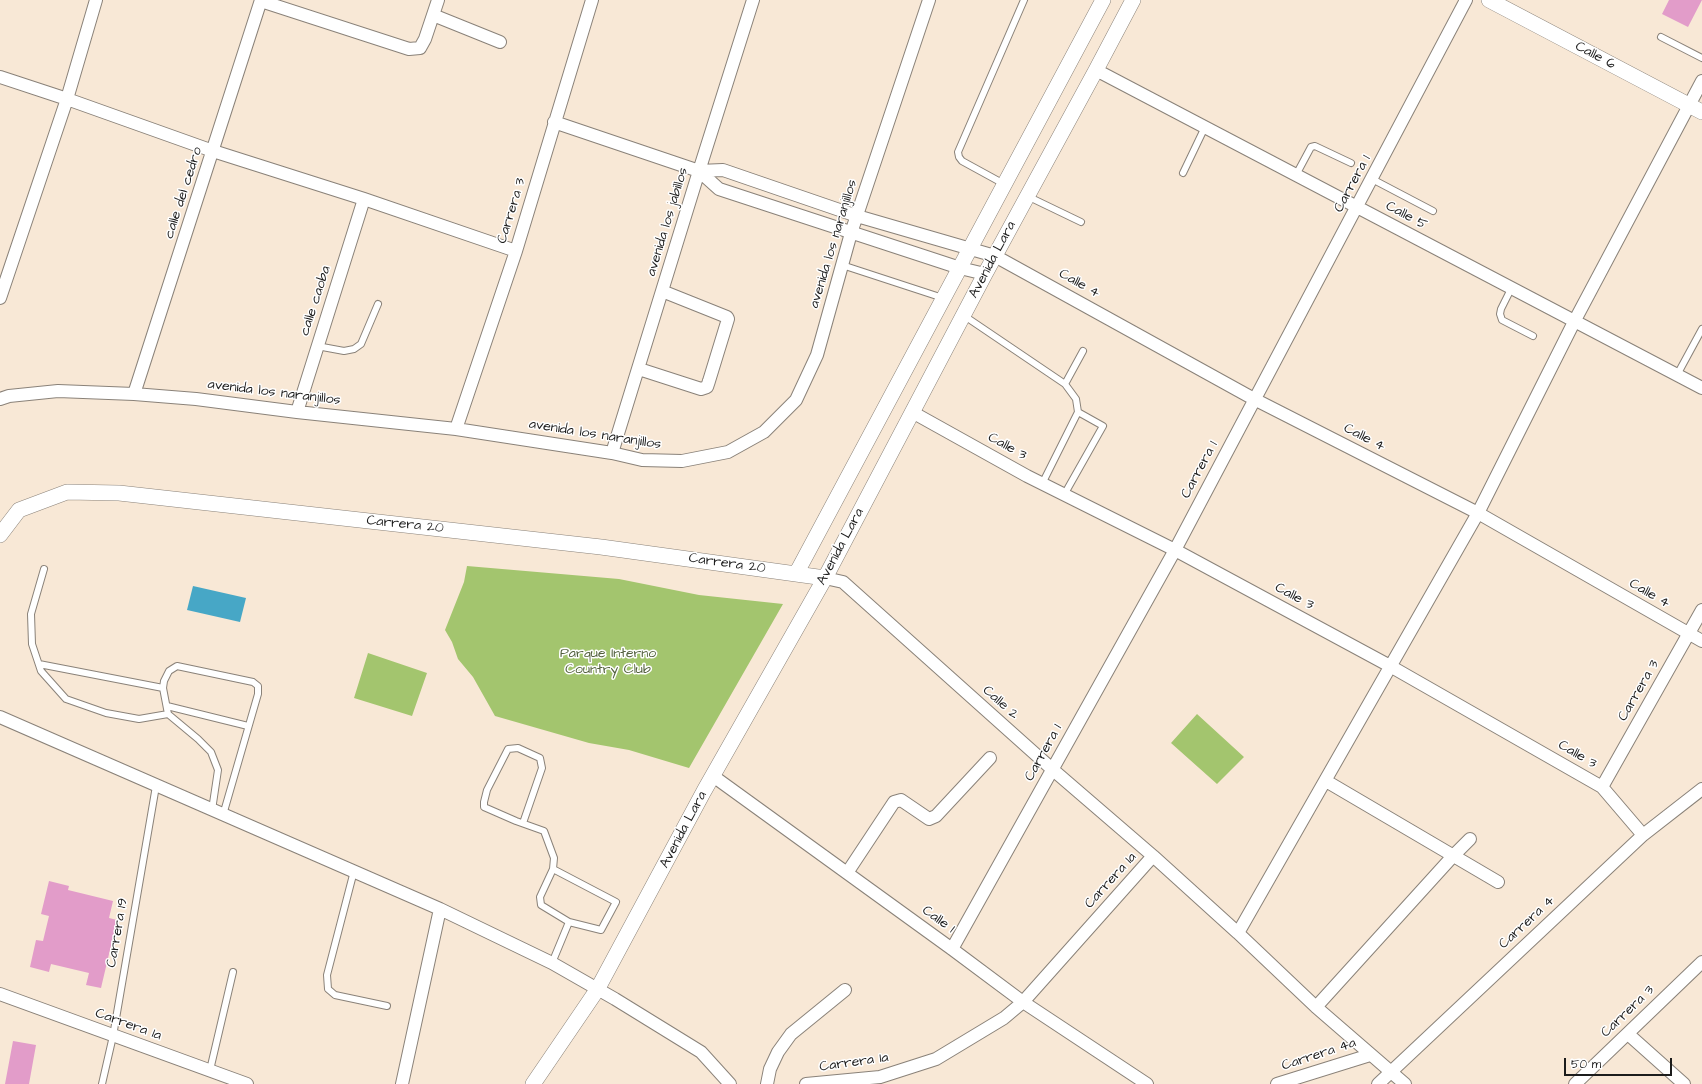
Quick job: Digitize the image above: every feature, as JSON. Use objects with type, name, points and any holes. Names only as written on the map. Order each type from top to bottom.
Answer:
[{"type":"street","points":[[0,298],[67,99],[96,0]]},
{"type":"street","points":[[261,0],[409,49],[420,48],[425,39],[438,0]]},
{"type":"street","name":"calle del cedro","points":[[134,394],[261,0]]},
{"type":"street","name":"Carrera 3","points":[[456,429],[516,251],[592,0]]},
{"type":"street","name":"avenida los jabillos","points":[[612,453],[699,171],[754,0]]},
{"type":"street","name":"avenida los naranjillos","points":[[0,399],[9,396],[58,391],[134,394],[196,399],[297,412],[456,429],[612,453],[642,460],[682,461],[728,452],[764,432],[796,400],[817,356],[851,233],[929,0]]},
{"type":"street","name":"Avenida Lara","points":[[796,574],[1103,0]]},
{"type":"street","name":"Avenida Lara","points":[[533,1084],[598,990],[713,776],[825,578],[985,274],[1133,0]]},
{"type":"street","name":"Carrera 1","points":[[952,949],[1175,550],[1254,399],[1358,207],[1466,0]]},
{"type":"street","name":"Calle 6","points":[[1488,0],[1702,112]]},
{"type":"street","points":[[433,15],[500,42]]},
{"type":"street","name":"Calle 5","points":[[1096,70],[1702,388]]},
{"type":"street","points":[[0,77],[67,99],[213,151],[364,199],[516,251]]},
{"type":"street","points":[[1238,933],[1478,513],[1574,322],[1702,81]]},
{"type":"street","points":[[554,122],[699,171],[719,189],[960,268],[985,274]]},
{"type":"street","name":"Calle 4","points":[[699,171],[723,170],[857,216],[995,256],[1254,399],[1478,513],[1702,641]]},
{"type":"street","name":"calle caoba","points":[[297,412],[364,199]]},
{"type":"street","points":[[639,369],[701,389],[707,387],[728,319],[727,317],[662,291]]},
{"type":"street","name":"Calle 3","points":[[912,412],[1042,484],[1175,550],[1390,666],[1602,787],[1643,835]]},
{"type":"street","name":"Carrera 20","points":[[0,535],[18,510],[67,492],[119,493],[601,546],[825,578]]},
{"type":"street","name":"Calle 2","points":[[825,578],[843,582],[1052,769],[1153,856]]},
{"type":"street","name":"Carrera 3","points":[[1602,787],[1702,610]]},
{"type":"street","points":[[0,717],[440,909],[552,963],[615,999],[701,1052],[730,1084]]},
{"type":"street","points":[[847,873],[894,802],[901,800],[929,819],[936,816],[990,758]]},
{"type":"street","name":"Calle 1","points":[[713,776],[1023,1002],[1147,1084]]},
{"type":"street","points":[[1326,781],[1498,882]]},
{"type":"street","name":"Carrera 4","points":[[1378,1084],[1643,835],[1702,789]]},
{"type":"street","points":[[1316,1007],[1470,839]]},
{"type":"street","name":"Carrera 1a","points":[[806,1084],[880,1077],[936,1059],[1004,1018],[1023,1002],[1153,856],[1238,933],[1316,1007],[1405,1084]]},
{"type":"street","points":[[402,1084],[440,909]]},
{"type":"street","name":"Carrera 3","points":[[1575,1084],[1702,962]]},
{"type":"street","points":[[767,1084],[770,1069],[778,1052],[791,1034],[845,990]]},
{"type":"street","name":"Carrera 1a","points":[[0,994],[247,1084]]},
{"type":"street","points":[[1628,1034],[1684,1084]]},
{"type":"street","name":"Carrera 4a","points":[[1277,1084],[1370,1055]]},
{"type":"lane","points":[[1005,185],[962,161],[958,152],[1024,0]]},
{"type":"lane","points":[[1661,37],[1702,58]]},
{"type":"lane","points":[[1183,172],[1205,127]]},
{"type":"lane","points":[[1296,175],[1311,147],[1315,146],[1352,163]]},
{"type":"lane","points":[[1372,179],[1433,211]]},
{"type":"lane","points":[[1027,196],[1081,222]]},
{"type":"lane","points":[[842,265],[944,299]]},
{"type":"lane","points":[[1511,289],[1501,309],[1500,314],[1502,320],[1533,336]]},
{"type":"lane","points":[[317,346],[344,351],[354,349],[361,344],[378,304]]},
{"type":"lane","points":[[963,316],[1065,384],[1076,398],[1078,412],[1042,484]]},
{"type":"lane","points":[[1677,375],[1702,329]]},
{"type":"lane","points":[[1065,384],[1083,350]]},
{"type":"lane","points":[[1064,495],[1102,426],[1078,412]]},
{"type":"lane","points":[[44,570],[31,614],[32,644],[41,671],[66,699],[106,713],[139,719],[168,714]]},
{"type":"lane","points":[[39,664],[163,688]]},
{"type":"lane","points":[[212,810],[218,770],[211,752],[168,714],[163,688],[164,681],[169,671],[177,666],[253,682],[258,686],[258,694],[223,815]]},
{"type":"lane","points":[[167,706],[248,726]]},
{"type":"lane","points":[[523,823],[542,768],[540,758],[518,748],[508,749],[487,790],[484,807],[523,823],[544,831],[554,858],[553,869],[540,896],[541,905],[569,922],[601,930],[616,902],[553,869]]},
{"type":"lane","name":"Carrera 19","points":[[102,1084],[113,1036],[156,786]]},
{"type":"lane","points":[[354,871],[327,976],[328,989],[335,995],[387,1006]]},
{"type":"lane","points":[[552,963],[569,922]]},
{"type":"lane","points":[[210,1070],[233,972]]},
{"type":"green space","name":"Parque Interno Country Club","points":[[467,566],[619,579],[699,595],[783,604],[689,768],[629,750],[589,743],[495,716],[473,677],[458,659],[452,642],[445,630],[464,582]]},
{"type":"green space","points":[[368,653],[427,673],[412,716],[354,698]]},
{"type":"green space","points":[[1197,714],[1244,757],[1217,784],[1171,743]]},
{"type":"water","points":[[193,586],[246,598],[240,622],[187,610]]},
{"type":"building","points":[[1669,0],[1702,0],[1688,27],[1662,14]]},
{"type":"building","points":[[49,881],[69,886],[68,890],[113,901],[109,918],[117,920],[101,988],[86,985],[89,973],[51,964],[49,972],[30,967],[36,940],[43,941],[49,916],[41,914]]},
{"type":"building","points":[[13,1041],[36,1045],[29,1084],[5,1084]]}]
